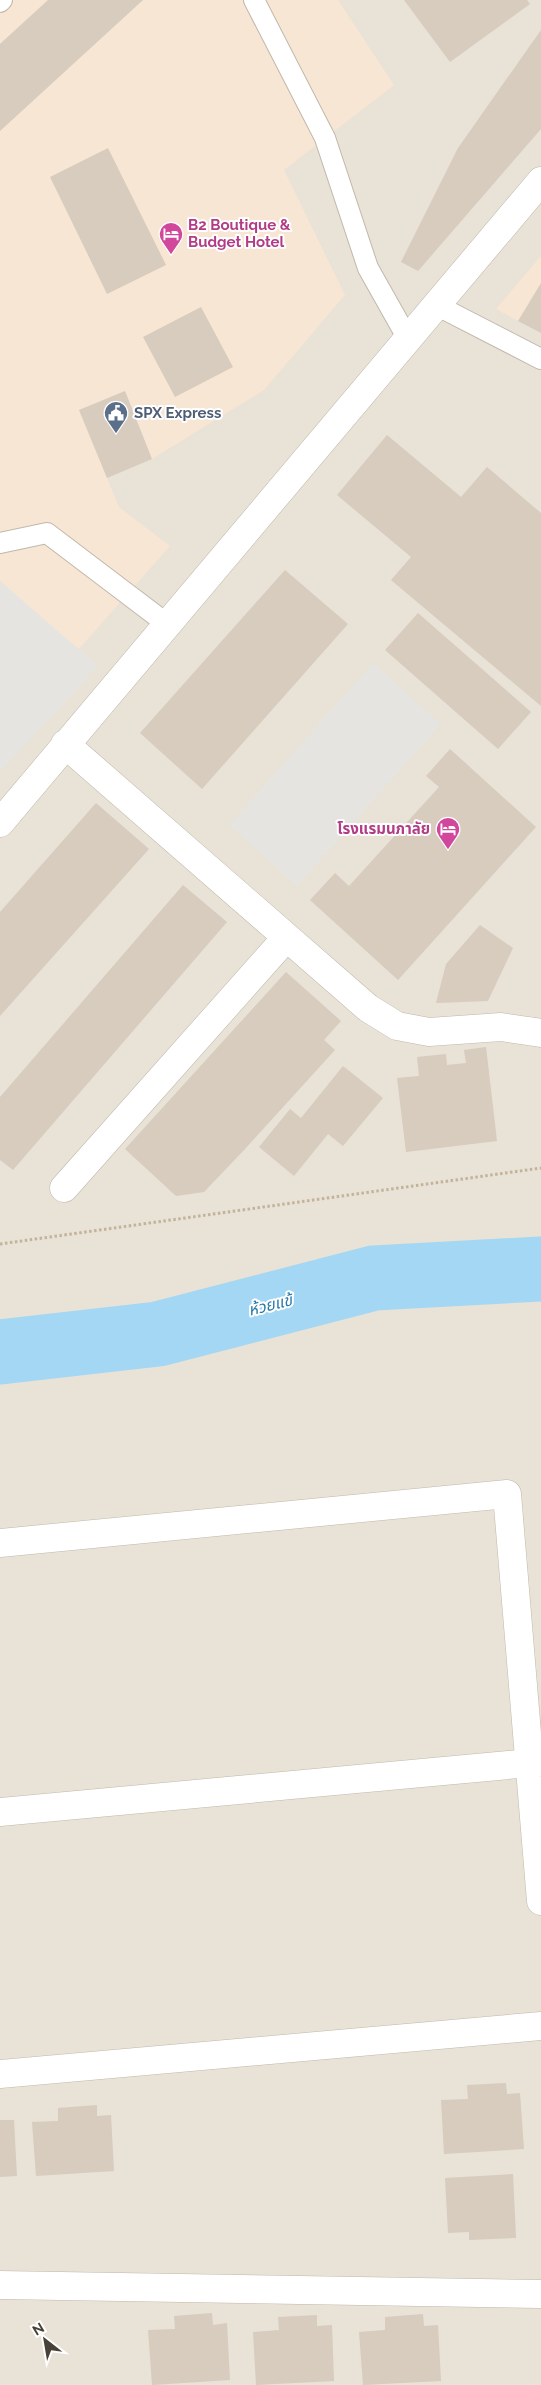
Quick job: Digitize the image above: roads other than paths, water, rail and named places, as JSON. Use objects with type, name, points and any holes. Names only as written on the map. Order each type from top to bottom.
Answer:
[{"type":"street","points":[[0,823],[541,182]]},
{"type":"street","points":[[65,744],[368,1008],[397,1026],[429,1032],[501,1027],[541,1033]]},
{"type":"street","points":[[64,1188],[286,938]]},
{"type":"street","points":[[0,1543],[507,1494],[535,1763],[541,1901]]},
{"type":"street","points":[[0,1812],[535,1763]]},
{"type":"street","points":[[0,2074],[541,2026]]},
{"type":"street","points":[[0,2285],[541,2294]]},
{"type":"lane","points":[[254,0],[325,138],[368,268],[408,339]]},
{"type":"lane","points":[[436,305],[541,359]]},
{"type":"lane","points":[[0,543],[46,533],[167,624]]},
{"type":"waterway","name":"ห้วยแข้","points":[[0,1352],[158,1334],[374,1278],[541,1269]]},
{"type":"place","name":"B2 Boutique & Budget Hotel","points":[[171,255]]},
{"type":"place","name":"SPX Express","points":[[116,434]]},
{"type":"place","name":"โรงแรมนภาลัย","points":[[448,850]]}]
